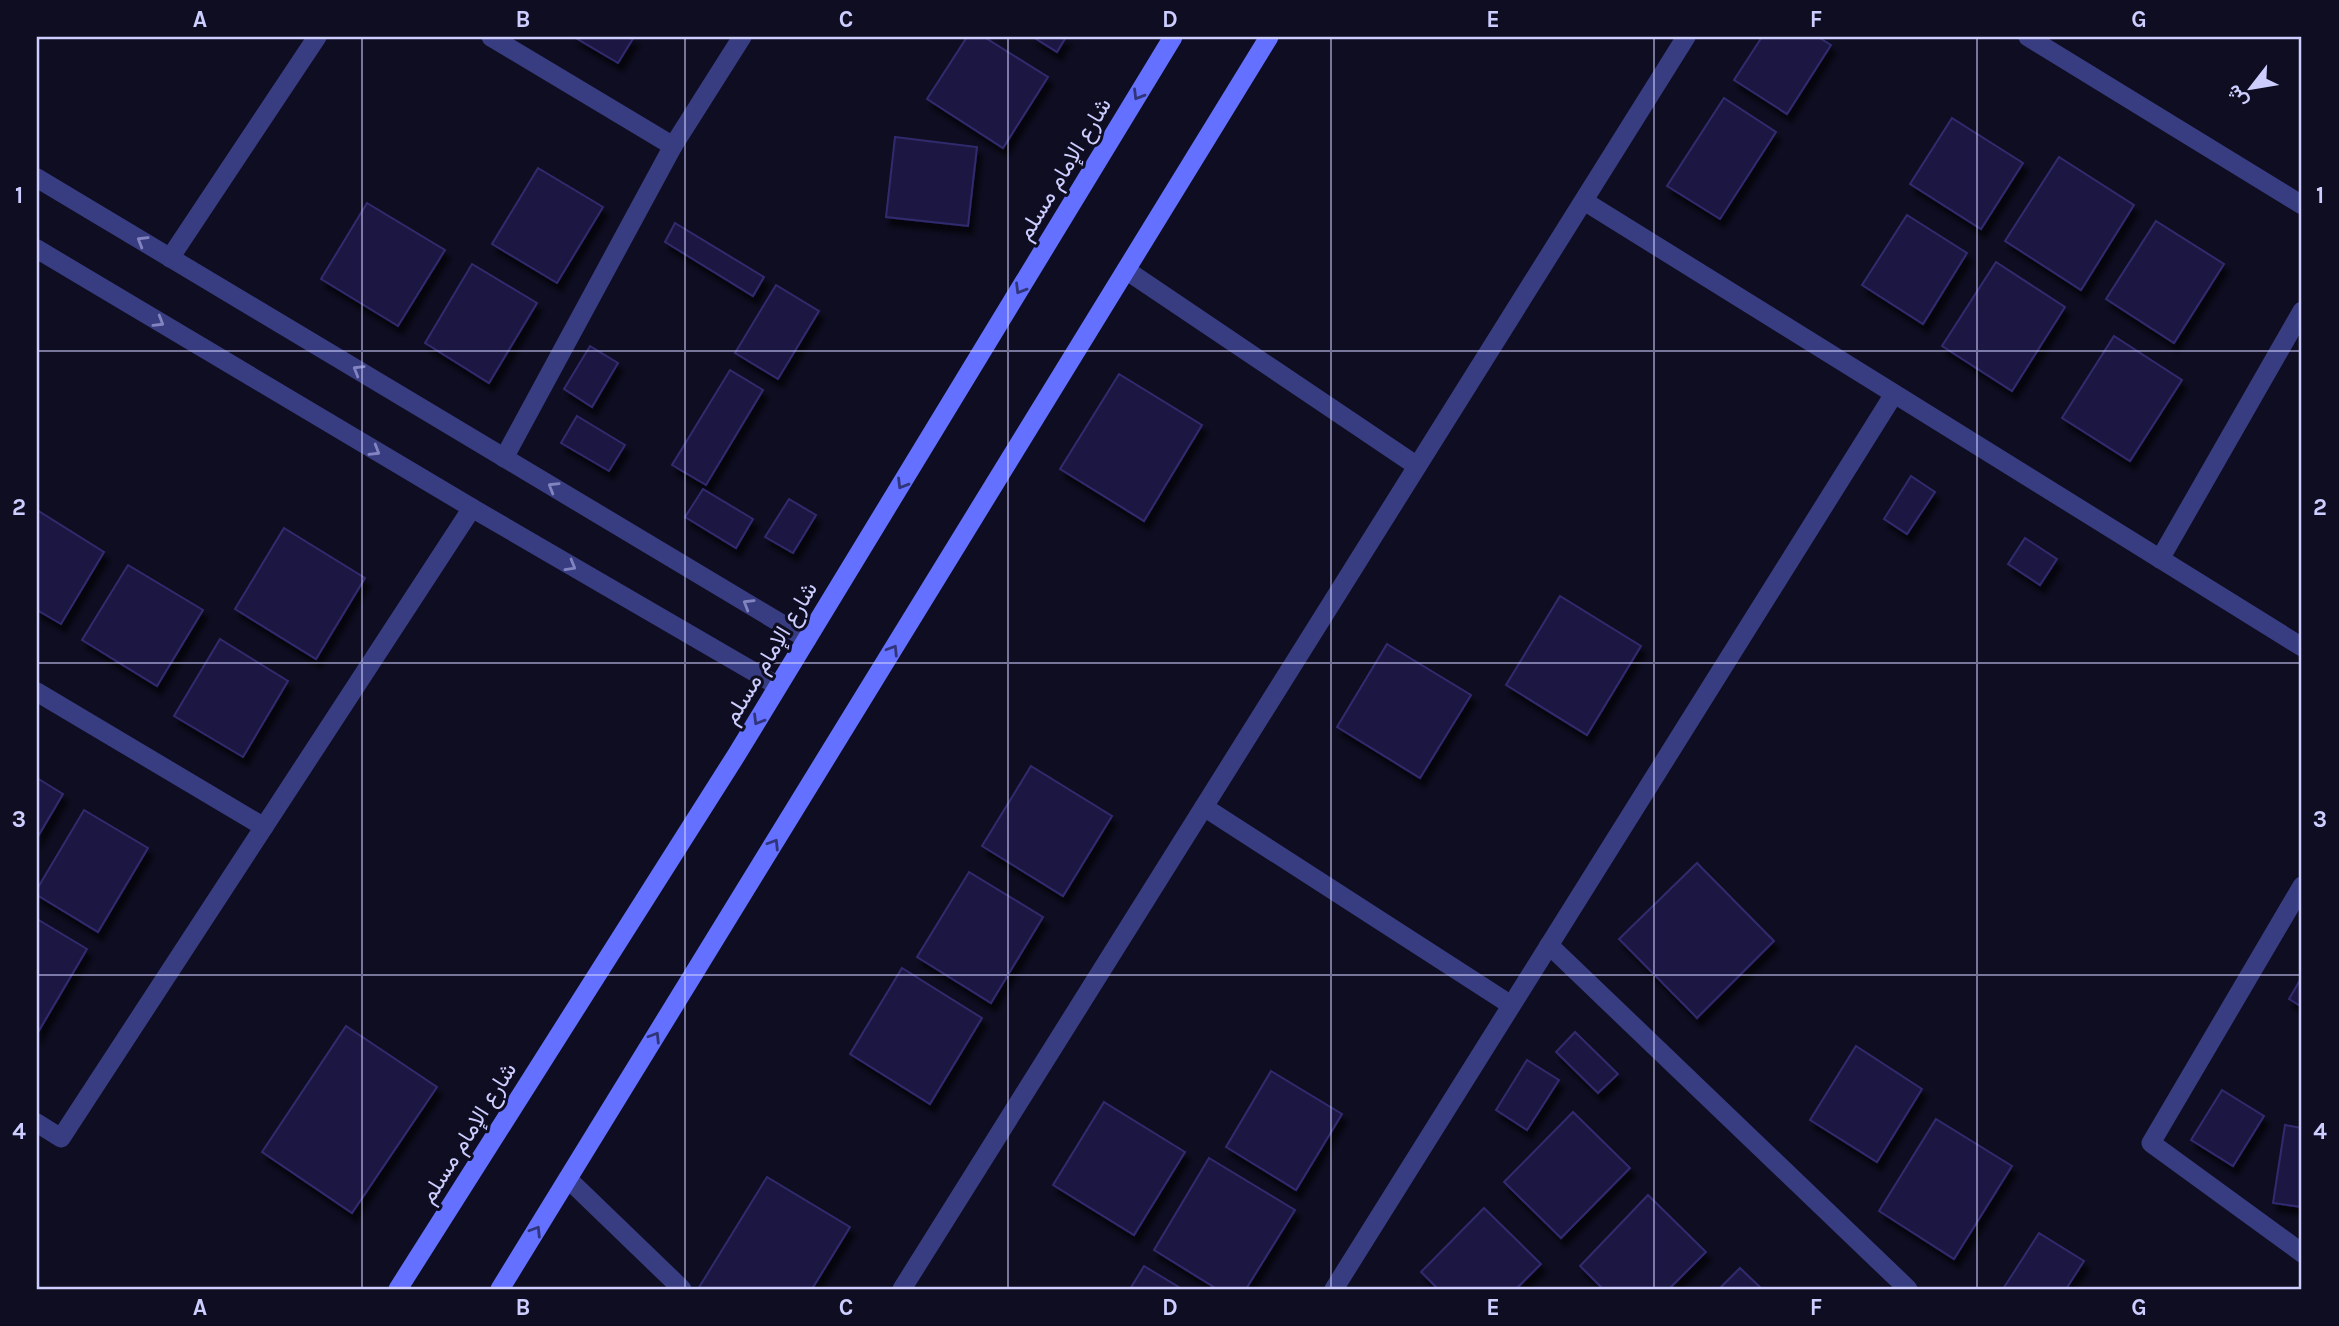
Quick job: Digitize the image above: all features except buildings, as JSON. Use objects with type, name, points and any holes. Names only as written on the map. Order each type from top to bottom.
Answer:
[{"type":"main road","name":"شارع الإمام مسلم","points":[[398,1289],[778,686],[1174,37]]},
{"type":"main road","points":[[500,1289],[1269,37]]},
{"type":"street","points":[[170,258],[317,37]]},
{"type":"street","points":[[491,37],[673,146]]},
{"type":"street","points":[[504,458],[673,146],[742,37]]},
{"type":"street","points":[[902,1289],[1686,37]]},
{"type":"street","points":[[2028,37],[2302,205]]},
{"type":"street","points":[[37,178],[807,639]]},
{"type":"street","points":[[1584,201],[2302,647]]},
{"type":"street","points":[[37,249],[472,508],[778,686]]},
{"type":"street","points":[[1126,270],[1418,466]]},
{"type":"street","points":[[2160,559],[2302,311]]},
{"type":"street","points":[[1334,1289],[1894,394]]},
{"type":"street","points":[[37,1123],[61,1138],[472,508]]},
{"type":"street","points":[[37,692],[264,827]]},
{"type":"street","points":[[1204,807],[1511,1005]]},
{"type":"street","points":[[2302,886],[2151,1143],[2302,1253]]},
{"type":"street","points":[[1549,945],[1908,1289]]},
{"type":"street","points":[[568,1179],[682,1289]]}]
